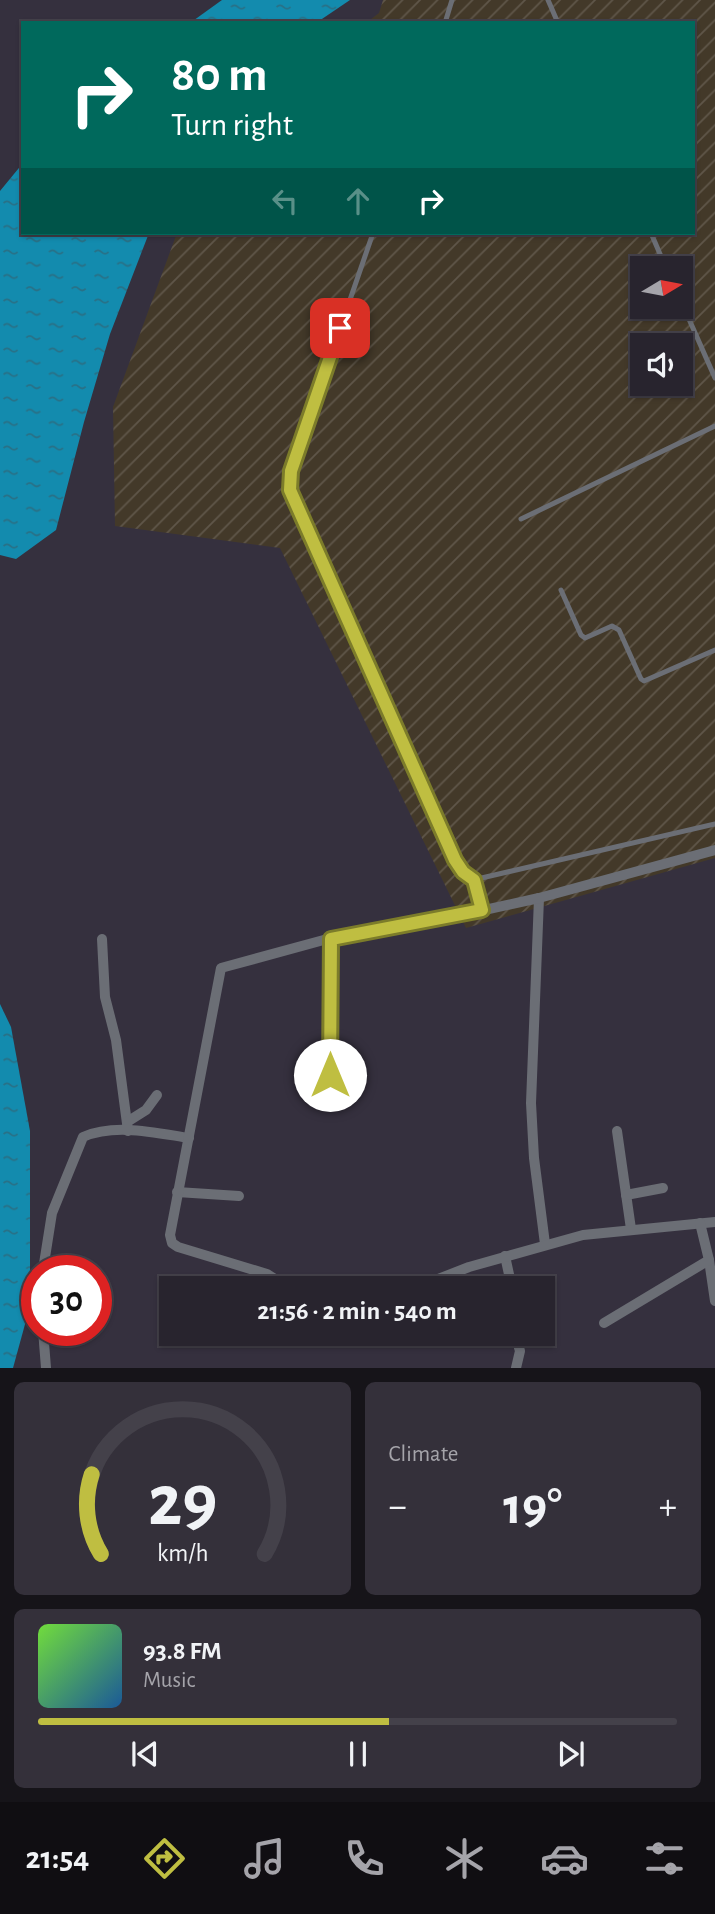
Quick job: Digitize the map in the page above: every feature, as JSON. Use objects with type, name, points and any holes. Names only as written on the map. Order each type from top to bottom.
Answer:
[{"type":"street","points":[[270,1276],[178,1247],[172,1243],[170,1235],[221,968],[331,939],[539,898],[715,850]]},
{"type":"street","points":[[539,898],[531,1103],[534,1158],[545,1244]]},
{"type":"street","points":[[102,939],[105,997],[116,1040],[127,1127]]},
{"type":"street","points":[[330,1075],[331,939]]},
{"type":"street","points":[[127,1127],[146,1110],[157,1095]]},
{"type":"street","points":[[45,1255],[52,1213],[83,1137],[127,1127],[189,1138]]},
{"type":"street","points":[[617,1131],[631,1229]]},
{"type":"street","points":[[626,1195],[663,1188]]},
{"type":"street","points":[[177,1192],[239,1196]]},
{"type":"street","points":[[446,1276],[545,1244],[583,1235],[715,1222]]},
{"type":"street","points":[[701,1223],[715,1301]]},
{"type":"street","points":[[505,1256],[509,1276]]},
{"type":"street","points":[[604,1323],[709,1260]]},
{"type":"street","points":[[44,1346],[46,1368]]},
{"type":"street","points":[[516,1368],[519,1346]]},
{"type":"lane","points":[[446,21],[452,0]]},
{"type":"lane","points":[[548,0],[557,21]]},
{"type":"lane","points":[[372,235],[291,471],[290,490],[455,860],[463,872],[474,880],[482,910]]},
{"type":"lane","points":[[652,235],[661,256]]},
{"type":"lane","points":[[689,319],[715,378]]},
{"type":"lane","points":[[521,519],[715,426]]},
{"type":"lane","points":[[561,590],[581,635],[585,638],[612,626],[619,630],[644,681],[715,650]]},
{"type":"lane","points":[[474,880],[715,824]]},
{"type":"shaded area","points":[[383,0],[715,0],[715,858],[466,928],[280,548],[115,526],[113,407],[176,235],[695,235],[695,21],[369,21],[379,13]]},
{"type":"water","points":[[222,0],[350,0],[319,21],[193,21]]},
{"type":"water","points":[[21,165],[21,235],[148,235],[110,334],[56,530],[16,559],[0,555],[0,191]]},
{"type":"water","points":[[0,1004],[11,1027],[30,1131],[30,1255],[21,1255],[21,1339],[13,1368],[0,1368]]},
{"type":"route","points":[[330,1075],[331,939],[482,910],[474,880],[463,872],[455,860],[290,490],[291,471],[340,328]]}]
